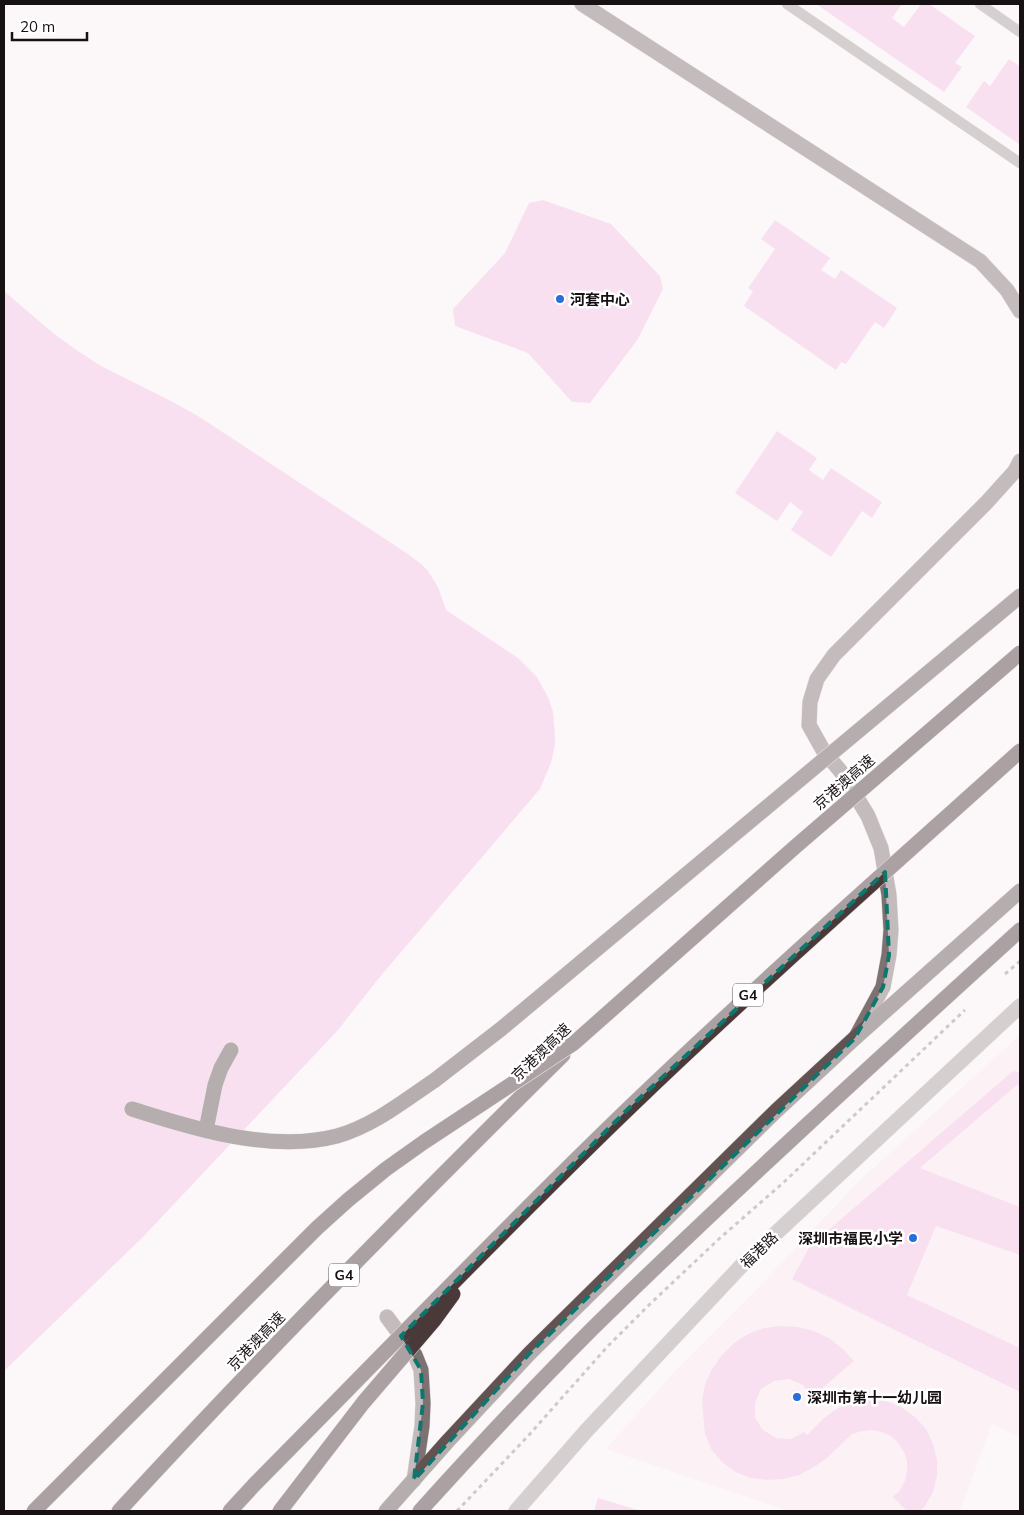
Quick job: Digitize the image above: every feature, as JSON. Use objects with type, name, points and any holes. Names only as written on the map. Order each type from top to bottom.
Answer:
[{"type":"highway","name":"京港澳高速","points":[[119,1511],[189,1435],[461,1155],[574,1043],[774,865],[1020,653]]},
{"type":"highway","name":"G4","points":[[230,1511],[485,1250],[629,1108],[745,998],[1020,751]]},
{"type":"highway","points":[[420,1511],[501,1423],[593,1329],[780,1149],[1020,930]]},
{"type":"highway","points":[[34,1511],[317,1228],[348,1200],[386,1169],[424,1142],[574,1043]]},
{"type":"highway","points":[[280,1511],[363,1403],[434,1320],[485,1250]]},
{"type":"main road","points":[[132,1109],[206,1130],[280,1142],[337,1136],[365,1125],[381,1116],[435,1080],[501,1029],[1020,596]]},
{"type":"main road","points":[[386,1511],[530,1353],[776,1111],[1020,891]]},
{"type":"main road","points":[[206,1130],[215,1085],[221,1068],[231,1050]]},
{"type":"street","points":[[582,4],[980,261],[1007,290],[1020,311]]},
{"type":"street","points":[[855,1038],[883,987],[889,955],[889,894],[881,848],[868,816],[842,773],[823,750],[809,725],[810,702],[817,679],[834,656],[988,502],[1015,471],[1020,461]]},
{"type":"street","name":"福港路","points":[[516,1511],[587,1430],[744,1263],[1020,1006]]},
{"type":"street","points":[[387,1317],[415,1355],[421,1370],[422,1426],[414,1480]]},
{"type":"lane","points":[[788,4],[1020,163]]},
{"type":"lane","points":[[980,4],[1020,32]]},
{"type":"path","points":[[998,979],[1020,961]]},
{"type":"path","points":[[457,1511],[529,1435],[607,1347],[644,1310],[783,1182],[971,1004]]},
{"type":"highlighted area","points":[[885,872],[889,955],[883,987],[855,1038],[530,1353],[414,1480],[423,1403],[421,1370],[401,1336],[629,1108]]},
{"type":"shaded area","points":[[1020,1035],[1020,1438],[992,1424],[960,1511],[788,1511],[606,1449],[675,1371],[751,1295],[860,1180]]},
{"type":"building","points":[[816,4],[902,4],[892,18],[904,27],[921,4],[929,4],[975,36],[955,63],[962,67],[944,92]]},
{"type":"building","points":[[1009,59],[1020,66],[1020,145],[966,107],[984,81],[990,86]]},
{"type":"building","name":"河套中心","points":[[543,200],[611,224],[660,276],[663,289],[638,339],[590,403],[572,402],[528,353],[455,326],[453,309],[505,253],[529,203]]},
{"type":"building","points":[[775,220],[830,258],[821,270],[835,279],[841,270],[897,308],[884,328],[875,322],[846,364],[841,362],[836,370],[744,306],[753,291],[748,288],[775,249],[761,239]]},
{"type":"building","points":[[4,291],[53,333],[101,366],[198,416],[420,563],[428,571],[438,587],[446,610],[518,658],[537,677],[549,699],[553,712],[555,745],[551,763],[540,789],[379,978],[338,1030],[143,1237],[4,1371]]},
{"type":"building","points":[[777,431],[817,458],[809,470],[823,480],[831,468],[882,502],[872,518],[862,511],[831,557],[791,530],[803,512],[790,502],[777,521],[735,493]]},
{"type":"building","points":[[1013,1071],[1020,1073],[1020,1086],[1017,1085],[920,1168],[1020,1207],[1020,1255],[936,1226],[907,1295],[1020,1348],[1020,1392],[792,1279],[810,1246]]},
{"type":"building","points":[[798,1327],[814,1331],[829,1338],[854,1361],[812,1397],[803,1385],[789,1379],[774,1381],[761,1389],[755,1403],[755,1418],[763,1430],[776,1438],[791,1439],[804,1432],[807,1435],[824,1418],[838,1408],[853,1402],[869,1400],[886,1401],[901,1407],[915,1417],[926,1429],[933,1444],[937,1460],[937,1476],[933,1492],[920,1511],[907,1511],[893,1497],[905,1481],[907,1461],[898,1443],[891,1436],[882,1432],[872,1430],[852,1434],[827,1458],[814,1467],[799,1475],[783,1479],[751,1478],[735,1472],[722,1462],[711,1449],[705,1434],[702,1401],[705,1384],[712,1369],[734,1343],[748,1334],[764,1328]]},
{"type":"building","points":[[598,1498],[641,1511],[594,1511]]},
{"type":"place","name":"河套中心","points":[[560,299]]},
{"type":"place","name":"深圳市福民小学","points":[[913,1238]]},
{"type":"place","name":"深圳市第十一幼儿园","points":[[797,1397]]}]
